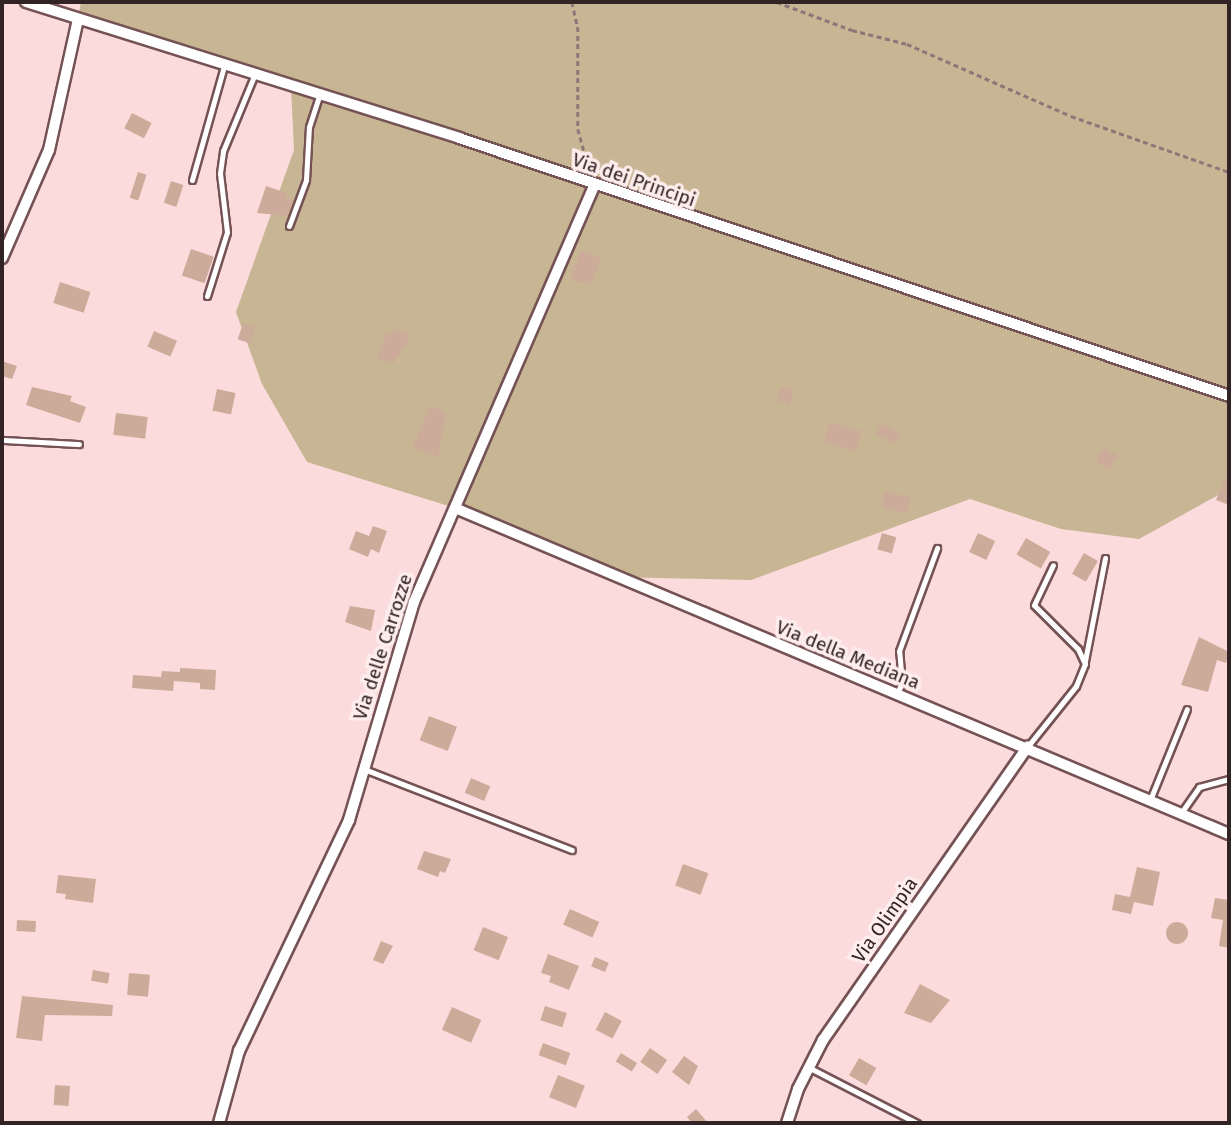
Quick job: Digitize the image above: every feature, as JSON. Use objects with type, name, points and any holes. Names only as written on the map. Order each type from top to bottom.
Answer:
[{"type":"street","name":"Via dei Principi","points":[[26,2],[1229,396]]},
{"type":"street","points":[[2,258],[49,150],[78,19]]},
{"type":"street","name":"Via delle Carrozze","points":[[219,1123],[239,1051],[341,839],[405,625],[594,186]]},
{"type":"street","name":"Via della Mediana","points":[[454,508],[897,694],[1028,746],[1229,834]]},
{"type":"street","name":"Via Olimpia","points":[[787,1123],[808,1067],[1028,746]]},
{"type":"lane","points":[[192,180],[224,66]]},
{"type":"lane","points":[[207,296],[228,232],[220,173],[223,151],[254,76]]},
{"type":"lane","points":[[289,226],[306,180],[309,127],[319,96]]},
{"type":"lane","points":[[2,440],[79,444]]},
{"type":"lane","points":[[897,694],[902,683],[899,651],[937,548]]},
{"type":"lane","points":[[1028,746],[1076,686],[1085,664],[1105,558]]},
{"type":"lane","points":[[1053,565],[1034,605],[1078,649],[1085,664]]},
{"type":"lane","points":[[1150,800],[1187,709]]},
{"type":"lane","points":[[364,769],[572,850]]},
{"type":"lane","points":[[1181,814],[1194,790],[1229,779]]},
{"type":"lane","points":[[808,1067],[917,1123]]},
{"type":"path","points":[[572,2],[578,27],[578,129],[594,186]]},
{"type":"path","points":[[777,2],[852,30],[907,44],[1072,116],[1229,172]]},
{"type":"shaded area","points":[[81,2],[1229,2],[1229,489],[1139,539],[1061,529],[970,499],[751,580],[612,577],[455,508],[307,462],[262,384],[236,312],[294,150],[291,88],[78,19]]},
{"type":"building","points":[[132,113],[152,123],[144,138],[124,128]]},
{"type":"building","points":[[138,172],[147,175],[138,200],[130,198]]},
{"type":"building","points":[[171,181],[183,185],[176,207],[164,203]]},
{"type":"building","points":[[266,186],[287,193],[286,197],[293,200],[287,216],[257,213]]},
{"type":"building","points":[[191,249],[214,257],[205,283],[182,275]]},
{"type":"building","points":[[581,251],[601,259],[591,284],[573,280],[571,275]]},
{"type":"building","points":[[60,282],[90,292],[84,313],[53,303]]},
{"type":"building","points":[[243,323],[255,327],[250,343],[238,339]]},
{"type":"building","points":[[394,329],[411,334],[394,363],[377,358],[387,333],[392,335]]},
{"type":"building","points":[[154,331],[177,341],[170,356],[147,347]]},
{"type":"building","points":[[2,361],[17,366],[12,379],[2,376]]},
{"type":"building","points":[[782,386],[794,390],[790,404],[777,400]]},
{"type":"building","points":[[32,387],[72,396],[70,401],[86,407],[80,423],[26,405]]},
{"type":"building","points":[[217,389],[236,393],[231,414],[212,411]]},
{"type":"building","points":[[430,406],[446,412],[438,457],[413,447]]},
{"type":"building","points":[[116,413],[148,417],[145,439],[113,435]]},
{"type":"building","points":[[829,423],[861,431],[856,450],[824,442]]},
{"type":"building","points":[[881,424],[901,434],[896,444],[876,434]]},
{"type":"building","points":[[1104,448],[1118,456],[1110,470],[1096,462]]},
{"type":"building","points":[[1229,469],[1229,505],[1216,500]]},
{"type":"building","points":[[886,491],[911,498],[907,514],[882,506]]},
{"type":"building","points":[[373,526],[387,531],[379,553],[371,549],[368,557],[349,549],[356,531],[369,536]]},
{"type":"building","points":[[882,533],[896,537],[892,553],[877,549]]},
{"type":"building","points":[[978,533],[995,541],[986,560],[969,552]]},
{"type":"building","points":[[1026,538],[1050,552],[1041,568],[1016,554]]},
{"type":"building","points":[[1084,553],[1098,561],[1086,582],[1072,574]]},
{"type":"building","points":[[350,606],[375,610],[371,631],[345,622]]},
{"type":"building","points":[[1199,637],[1229,652],[1226,663],[1217,660],[1208,692],[1181,685]]},
{"type":"building","points":[[180,668],[216,670],[215,690],[200,689],[200,683],[174,681],[173,691],[132,688],[133,675],[161,677],[162,671],[180,672]]},
{"type":"building","points":[[429,716],[457,727],[448,751],[420,740]]},
{"type":"building","points":[[471,778],[490,786],[484,801],[465,793]]},
{"type":"building","points":[[424,851],[451,859],[445,873],[440,871],[438,877],[417,869]]},
{"type":"building","points":[[683,864],[708,873],[701,895],[675,886]]},
{"type":"building","points":[[1137,867],[1160,872],[1153,906],[1134,902],[1131,914],[1112,910],[1115,894],[1130,897]]},
{"type":"building","points":[[58,875],[96,879],[93,903],[65,899],[66,894],[56,893]]},
{"type":"building","points":[[1215,898],[1229,900],[1229,948],[1219,946],[1223,920],[1211,918]]},
{"type":"building","points":[[570,909],[599,922],[592,938],[563,925]]},
{"type":"building","points":[[17,920],[36,921],[35,932],[16,931]]},
{"type":"building","points":[[1177,922],[1185,925],[1188,933],[1185,941],[1177,944],[1169,941],[1166,933],[1169,925]]},
{"type":"building","points":[[483,927],[508,937],[499,960],[474,950]]},
{"type":"building","points":[[381,941],[393,946],[383,964],[373,960]]},
{"type":"building","points":[[548,954],[579,966],[569,990],[549,982],[551,976],[541,973]]},
{"type":"building","points":[[595,957],[609,963],[605,972],[591,966]]},
{"type":"building","points":[[93,970],[110,973],[108,984],[91,981]]},
{"type":"building","points":[[129,973],[150,975],[148,997],[127,995]]},
{"type":"building","points":[[920,984],[950,1000],[931,1023],[904,1013]]},
{"type":"building","points":[[22,996],[113,1005],[112,1016],[45,1015],[42,1041],[16,1038]]},
{"type":"building","points":[[545,1006],[567,1013],[562,1027],[540,1020]]},
{"type":"building","points":[[452,1007],[481,1020],[471,1043],[442,1030]]},
{"type":"building","points":[[605,1012],[622,1021],[612,1039],[596,1030]]},
{"type":"building","points":[[543,1043],[570,1053],[566,1065],[539,1055]]},
{"type":"building","points":[[650,1048],[667,1060],[657,1074],[640,1062]]},
{"type":"building","points":[[621,1053],[637,1063],[632,1072],[616,1061]]},
{"type":"building","points":[[684,1056],[698,1066],[689,1085],[672,1072]]},
{"type":"building","points":[[859,1058],[876,1068],[866,1085],[849,1075]]},
{"type":"building","points":[[558,1075],[585,1086],[576,1108],[549,1097]]},
{"type":"building","points":[[55,1085],[70,1086],[69,1106],[54,1105]]},
{"type":"building","points":[[696,1109],[708,1123],[692,1123],[687,1117]]}]
